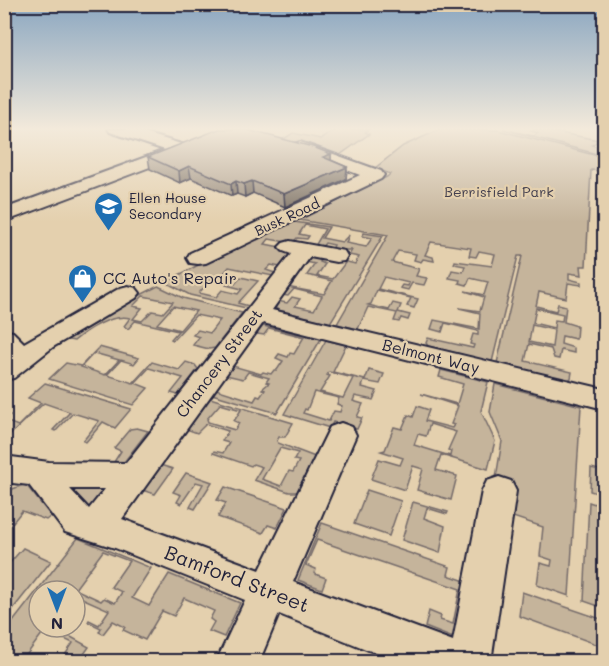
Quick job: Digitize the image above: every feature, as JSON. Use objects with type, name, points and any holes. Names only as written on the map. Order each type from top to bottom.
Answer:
[{"type":"street","points":[[4,216],[154,160]]},
{"type":"street","name":"Busk Road","points":[[198,258],[375,175],[338,160]]},
{"type":"street","name":"Chancery Street","points":[[94,528],[257,314],[297,248],[336,256]]},
{"type":"street","points":[[4,371],[44,341],[128,293]]},
{"type":"street","name":"Belmont Way","points":[[257,314],[604,399]]},
{"type":"street","points":[[4,338],[17,351],[26,354]]},
{"type":"street","points":[[237,662],[341,435]]},
{"type":"street","points":[[4,469],[49,475],[134,476]]},
{"type":"street","name":"Bamford Street","points":[[49,475],[45,484],[69,515],[77,521],[120,534],[452,662]]},
{"type":"street","points":[[470,662],[499,492]]},
{"type":"green space","name":"Berrisfield Park","points":[[385,160],[602,160],[602,171],[591,170],[586,266],[581,266],[582,275],[569,273],[569,279],[581,282],[581,285],[568,283],[566,298],[539,292],[536,306],[556,311],[558,304],[566,306],[564,322],[577,326],[576,339],[562,336],[561,344],[574,348],[574,353],[561,350],[559,359],[554,358],[551,349],[529,344],[525,361],[572,372],[571,378],[568,380],[497,363],[522,256],[518,256],[492,362],[428,346],[426,343],[428,338],[473,348],[474,345],[470,344],[473,334],[478,335],[478,331],[445,323],[442,332],[431,329],[434,320],[479,329],[480,313],[459,308],[480,311],[484,297],[465,291],[484,295],[488,282],[470,278],[467,285],[459,283],[460,280],[449,278],[452,270],[463,272],[465,266],[454,264],[455,261],[492,266],[495,254],[479,251],[476,257],[469,256],[471,248],[431,242],[425,255],[433,257],[434,261],[423,259],[421,262],[414,260],[416,254],[398,251],[392,262],[419,269],[416,276],[427,278],[424,285],[412,283],[408,290],[400,288],[402,285],[408,286],[409,283],[384,277],[378,289],[418,299],[414,308],[407,306],[411,298],[377,290],[371,304],[368,305],[389,310],[393,303],[401,305],[398,312],[410,315],[408,320],[401,318],[399,322],[394,321],[397,313],[368,307],[358,329],[337,324],[388,235],[299,220],[390,174],[375,168]],"holes":[[[536,308],[563,314],[562,321],[555,320],[554,328],[533,323]],[[532,325],[554,330],[552,347],[529,342]]]},
{"type":"green space","points":[[294,222],[329,227],[322,238],[342,242],[349,235],[346,243],[366,247],[372,238],[362,236],[364,233],[383,236],[330,323],[278,310],[274,306],[277,301],[287,303],[292,297],[300,299],[295,306],[314,310],[322,296],[294,289],[288,296],[281,295],[287,287],[324,294],[332,281],[307,275],[315,264],[306,262],[311,255],[323,258],[320,262],[325,264],[317,276],[333,279],[345,263],[339,260],[355,264],[359,257],[349,255],[352,250],[332,250],[334,245],[325,243],[321,248],[315,246],[325,229],[305,225],[299,234],[309,236],[307,239],[297,238],[292,243],[269,239],[265,244],[285,248],[291,253],[280,267],[271,265],[266,270],[275,273],[273,276],[229,267],[218,280],[235,284],[241,277],[258,281],[238,303],[249,306],[246,308],[190,295],[165,282],[216,256]],"holes":[[[211,279],[227,283],[226,285],[242,289],[238,294],[222,290],[216,297],[199,293]]]},
{"type":"green space","points":[[158,286],[183,298],[242,313],[215,348],[209,349],[193,345],[199,337],[193,335],[198,330],[210,333],[220,320],[196,315],[173,340],[171,339],[178,331],[135,321],[128,329],[124,326],[130,318],[123,317],[108,320],[74,341],[63,339],[45,355],[42,354],[74,329]],"holes":[[[143,296],[173,302],[163,313],[152,311],[142,321],[133,319],[142,308],[133,306]],[[173,306],[196,311],[180,330],[157,324]]]},
{"type":"green space","points":[[263,326],[321,339],[277,413],[212,394],[216,389],[254,401],[265,390],[262,389],[269,383],[266,382],[269,378],[248,372],[243,379],[226,375],[233,366],[261,374],[263,372],[271,374],[283,361],[276,358],[279,354],[288,357],[290,353],[294,354],[304,337],[269,328],[264,335],[257,334]]},
{"type":"green space","points":[[326,340],[346,345],[333,372],[365,380],[369,370],[384,374],[380,384],[364,381],[362,387],[377,391],[373,400],[355,396],[353,401],[363,404],[357,417],[362,418],[357,429],[333,422],[330,428],[284,414]],"holes":[[[329,372],[353,378],[343,398],[320,392],[330,376],[327,375]],[[314,392],[339,398],[337,404],[342,406],[340,412],[334,411],[329,421],[303,413],[305,409],[307,410]]]},
{"type":"green space","points":[[99,347],[139,358],[134,364],[121,360],[107,375],[133,383],[152,362],[179,370],[186,362],[195,365],[198,369],[178,395],[171,393],[183,378],[149,368],[135,383],[148,388],[133,405],[49,379],[66,363],[81,366]],"holes":[[[94,353],[119,360],[105,375],[81,367]]]},
{"type":"green space","points":[[441,370],[488,382],[481,411],[495,441],[488,469],[441,455],[436,470],[457,476],[451,500],[417,490],[423,469],[413,466],[405,490],[371,479],[379,459],[400,465],[403,458],[381,451],[385,450],[394,427],[402,429],[408,415],[413,417],[417,406],[429,410],[425,421],[452,428],[454,425],[451,424],[458,406],[421,394],[457,404],[463,384],[439,377]],"holes":[[[430,424],[456,432],[448,450],[451,451],[450,456],[414,445],[418,434],[426,436]]]},
{"type":"green space","points":[[45,383],[131,409],[115,428],[103,422],[86,442],[83,441],[99,421],[73,413],[56,431],[53,430],[70,412],[44,403],[11,434],[5,432],[5,421],[18,426],[41,403],[28,398]]},
{"type":"green space","points":[[495,384],[581,406],[569,596],[537,585],[540,563],[551,566],[552,560],[540,556],[543,527],[507,515],[495,484],[502,441],[490,412]]},
{"type":"green space","points":[[210,398],[293,423],[285,437],[279,437],[278,443],[315,457],[297,492],[289,492],[254,480],[262,467],[253,464],[251,466],[213,453],[214,451],[223,453],[229,443],[222,441],[228,431],[206,424],[197,433],[186,429]],"holes":[[[220,404],[241,410],[234,421],[239,423],[235,430],[208,422],[207,419]],[[280,448],[298,453],[294,460],[299,461],[293,472],[289,471],[281,486],[262,479]]]},
{"type":"green space","points":[[130,429],[148,431],[124,462],[112,465],[121,451],[114,448]]},
{"type":"green space","points":[[160,465],[173,469],[155,494],[142,490]]},
{"type":"green space","points":[[591,468],[604,471],[604,495],[590,491]]},
{"type":"green space","points":[[186,473],[212,482],[195,509],[190,507],[203,484],[196,482],[181,504],[177,502],[181,495],[173,492]]},
{"type":"green space","points":[[59,483],[108,487],[88,513]]},
{"type":"green space","points":[[23,485],[27,486],[51,516],[46,520],[22,511],[5,532],[5,496],[10,490]]},
{"type":"green space","points":[[225,487],[287,508],[277,528],[268,525],[263,533],[218,517],[226,503],[217,500]]},
{"type":"green space","points":[[367,490],[401,501],[389,536],[354,524]]},
{"type":"green space","points":[[413,502],[448,512],[447,514],[427,508],[424,518],[445,526],[440,553],[402,540]]},
{"type":"green space","points":[[589,502],[604,507],[604,608],[584,601]]},
{"type":"green space","points":[[322,523],[450,567],[448,575],[465,581],[453,638],[425,627],[429,611],[441,616],[440,620],[453,624],[460,589],[317,540],[306,565],[316,569],[315,574],[326,578],[322,589],[298,580]]},
{"type":"green space","points":[[78,538],[151,568],[132,598],[149,606],[169,574],[240,603],[224,637],[209,631],[214,622],[210,619],[214,611],[184,598],[174,616],[162,611],[145,640],[123,630],[125,627],[113,621],[103,634],[99,632],[101,628],[88,622],[89,620],[99,625],[109,610],[87,600],[87,595],[101,601],[104,598],[115,603],[122,592],[111,587],[129,561],[103,551],[82,579],[46,579]]},
{"type":"green space","points":[[23,548],[51,561],[37,579],[27,579],[27,591],[5,619],[5,564],[8,565]]},
{"type":"green space","points":[[522,592],[604,620],[604,647],[519,616]]},
{"type":"green space","points":[[27,604],[27,639],[38,639],[22,661],[5,661],[5,632]]},
{"type":"green space","points":[[64,639],[75,639],[89,647],[79,661],[61,661],[73,643]]},
{"type":"building","points":[[155,160],[330,160],[347,167],[284,194],[252,181],[244,184],[236,181],[231,184],[189,166],[179,171]]},
{"type":"place","name":"Ellen House Secondary","points":[[108,232]]},
{"type":"place","name":"CC Auto's Repair","points":[[82,304]]}]
